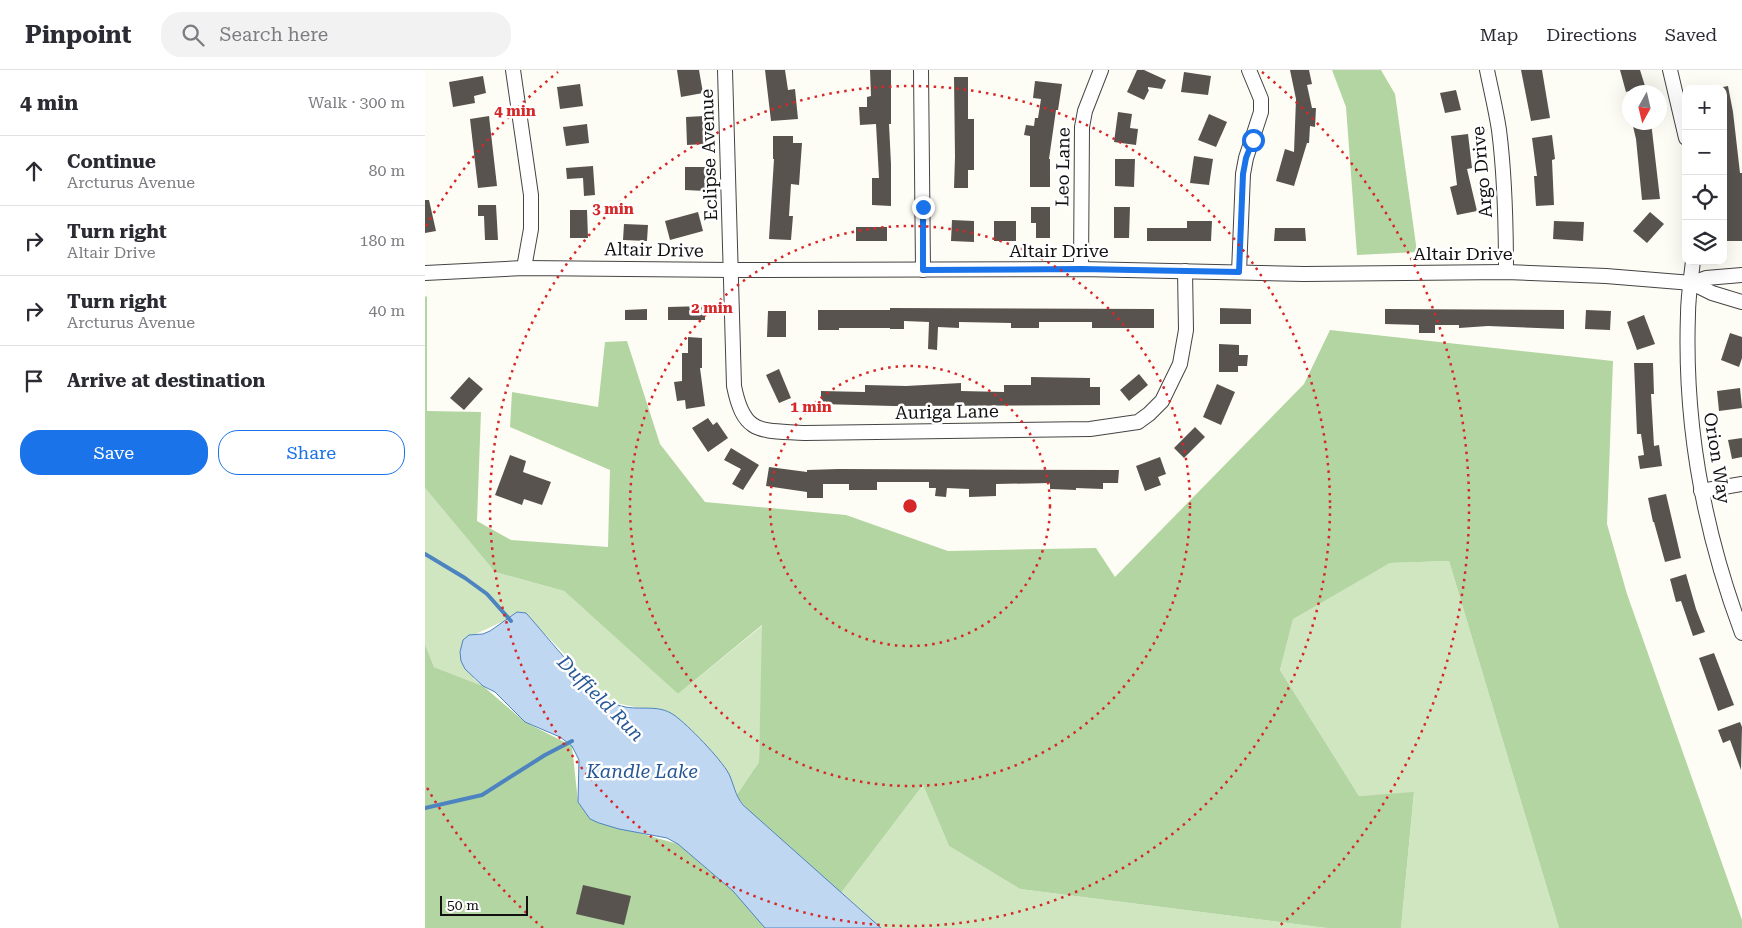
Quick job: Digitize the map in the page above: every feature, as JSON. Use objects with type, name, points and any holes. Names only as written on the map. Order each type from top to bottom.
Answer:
[{"type":"street","points":[[513,70],[531,195],[531,229],[523,268]]},
{"type":"street","name":"Eclipse Avenue","points":[[725,70],[732,270]]},
{"type":"street","points":[[921,70],[923,270]]},
{"type":"street","name":"Leo Lane","points":[[1081,269],[1082,127],[1087,104],[1101,70]]},
{"type":"street","points":[[1239,272],[1243,174],[1246,158],[1261,112],[1261,99],[1249,70]]},
{"type":"street","name":"Argo Drive","points":[[1487,70],[1499,128],[1505,216],[1506,272]]},
{"type":"street","points":[[1670,70],[1684,130]]},
{"type":"street","points":[[1692,283],[1693,265]]},
{"type":"street","name":"Altair Drive","points":[[425,273],[523,268],[732,270],[1081,269],[1304,274],[1506,272],[1606,276],[1692,283],[1712,293],[1742,302]]},
{"type":"street","name":"Auriga Lane","points":[[732,270],[734,386],[741,412],[749,423],[761,428],[773,432],[805,434],[1090,429],[1138,422],[1162,401],[1180,364],[1186,330],[1185,271]]},
{"type":"street","name":"Altair Drive","points":[[1692,283],[1707,278],[1742,275]]},
{"type":"street","name":"Orion Way","points":[[1692,283],[1688,311],[1687,382],[1695,459],[1715,554],[1742,633]]},
{"type":"street","points":[[1701,490],[1742,484]]},
{"type":"green space","points":[[1332,70],[1381,70],[1395,94],[1417,252],[1357,255],[1346,107]]},
{"type":"green space","points":[[427,296],[427,411],[481,412],[477,521],[511,540],[608,547],[610,470],[510,427],[512,392],[598,407],[605,342],[627,341],[660,444],[705,502],[846,515],[948,551],[1096,548],[1115,577],[1304,384],[1330,330],[1613,361],[1607,524],[1627,594],[1742,920],[1742,928],[1559,928],[1449,561],[1390,563],[1293,619],[1280,670],[1359,796],[1414,792],[1401,928],[1327,928],[1020,889],[949,846],[923,785],[841,893],[748,810],[736,796],[759,762],[762,625],[678,694],[564,591],[495,572],[425,488],[425,297]]},
{"type":"green space","points":[[425,488],[495,572],[564,591],[678,694],[763,625],[759,762],[736,796],[723,764],[675,716],[612,702],[523,612],[463,640],[474,679],[483,686],[434,667],[425,644]]},
{"type":"green space","points":[[1449,561],[1559,928],[1401,928],[1414,793],[1359,796],[1280,670],[1293,618],[1390,563]]},
{"type":"green space","points":[[425,644],[434,667],[483,686],[525,722],[572,746],[578,802],[590,819],[678,844],[733,891],[767,928],[425,928]]},
{"type":"green space","points":[[923,785],[949,846],[1020,889],[1327,928],[881,928],[841,893]]},
{"type":"water","name":"Kandle Lake","points":[[517,612],[526,613],[583,678],[607,699],[625,707],[661,709],[680,720],[704,743],[725,768],[743,805],[881,928],[765,928],[733,891],[678,844],[667,838],[619,829],[590,819],[578,802],[579,760],[572,746],[560,737],[525,722],[495,692],[483,686],[465,669],[461,661],[460,652],[463,640],[469,635],[483,634],[490,631]]},
{"type":"building","points":[[677,70],[699,70],[703,93],[681,97]]},
{"type":"building","points":[[765,70],[785,70],[788,90],[795,89],[798,119],[771,121]]},
{"type":"building","points":[[870,70],[891,70],[891,124],[889,124],[891,206],[872,205],[872,178],[879,178],[876,124],[860,125],[859,107],[867,107],[867,97],[871,96]]},
{"type":"building","points":[[1137,70],[1144,70],[1166,80],[1162,89],[1148,87],[1149,90],[1144,100],[1127,92]]},
{"type":"building","points":[[1290,70],[1309,70],[1312,84],[1307,85],[1312,108],[1316,108],[1315,127],[1310,126],[1309,143],[1307,143],[1294,186],[1276,181],[1285,149],[1294,152],[1296,99]]},
{"type":"building","points":[[1521,70],[1542,70],[1550,118],[1531,121]]},
{"type":"building","points":[[1620,70],[1640,70],[1645,85],[1624,85]]},
{"type":"building","points":[[1184,72],[1211,76],[1208,95],[1181,92]]},
{"type":"building","points":[[483,76],[486,93],[474,96],[475,103],[453,107],[449,82]]},
{"type":"building","points":[[954,77],[968,77],[968,119],[974,119],[974,170],[968,170],[968,188],[954,188]]},
{"type":"building","points":[[1035,81],[1062,84],[1049,159],[1050,187],[1030,187],[1030,136],[1024,135],[1026,125],[1034,126],[1035,118],[1038,118],[1041,99],[1033,98]]},
{"type":"building","points":[[580,84],[583,106],[560,109],[557,87]]},
{"type":"building","points":[[1727,86],[1733,112],[1740,173],[1742,173],[1742,241],[1727,241]]},
{"type":"building","points":[[1456,90],[1461,110],[1445,113],[1440,93]]},
{"type":"building","points":[[1118,112],[1132,114],[1130,128],[1138,129],[1136,145],[1114,142]]},
{"type":"building","points":[[1209,114],[1227,122],[1216,147],[1198,140]]},
{"type":"building","points":[[489,116],[497,186],[478,188],[470,119]]},
{"type":"building","points":[[704,116],[705,144],[687,145],[686,117]]},
{"type":"building","points":[[587,124],[589,143],[566,146],[563,127]]},
{"type":"building","points":[[1634,130],[1652,130],[1660,199],[1642,200]]},
{"type":"building","points":[[1468,134],[1472,168],[1467,169],[1477,211],[1457,215],[1450,187],[1457,185],[1451,136]]},
{"type":"building","points":[[1552,135],[1555,159],[1552,160],[1554,205],[1536,206],[1534,176],[1537,176],[1532,138]]},
{"type":"building","points":[[773,136],[793,136],[793,143],[802,143],[799,185],[791,184],[789,216],[793,216],[791,240],[769,239],[774,159]]},
{"type":"building","points":[[1194,156],[1213,159],[1209,185],[1190,183]]},
{"type":"building","points":[[1115,159],[1135,159],[1134,187],[1115,186]]},
{"type":"building","points":[[593,166],[595,195],[584,196],[583,178],[567,179],[566,168]]},
{"type":"building","points":[[685,167],[706,167],[705,191],[685,190]]},
{"type":"building","points":[[425,200],[429,200],[436,231],[425,233]]},
{"type":"building","points":[[478,205],[496,205],[498,240],[485,240],[484,216],[478,216]]},
{"type":"building","points":[[1031,207],[1050,207],[1050,238],[1036,238],[1036,223],[1031,223]]},
{"type":"building","points":[[1114,207],[1130,207],[1129,238],[1114,238]]},
{"type":"building","points":[[570,210],[587,210],[588,238],[570,238]]},
{"type":"building","points":[[698,212],[703,231],[670,240],[665,221]]},
{"type":"building","points":[[1650,212],[1664,224],[1647,243],[1633,231]]},
{"type":"building","points":[[952,220],[974,221],[974,242],[951,241]]},
{"type":"building","points":[[994,221],[1016,221],[1016,241],[994,241]]},
{"type":"building","points":[[1187,221],[1212,221],[1211,241],[1147,241],[1147,228],[1187,228]]},
{"type":"building","points":[[1554,221],[1584,222],[1583,241],[1553,239]]},
{"type":"building","points":[[624,224],[648,225],[647,241],[623,240]]},
{"type":"building","points":[[856,227],[887,227],[887,241],[856,241]]},
{"type":"building","points":[[1275,228],[1305,228],[1306,241],[1274,241]]},
{"type":"building","points":[[705,306],[705,320],[668,320],[668,307]]},
{"type":"building","points":[[890,308],[1154,309],[1154,328],[1092,328],[1092,322],[1039,322],[1039,328],[1011,328],[1011,323],[959,322],[959,328],[938,327],[937,350],[928,349],[929,322],[904,321],[904,329],[839,328],[839,330],[818,330],[818,310],[890,310]]},
{"type":"building","points":[[1220,308],[1251,309],[1251,324],[1220,324]]},
{"type":"building","points":[[647,309],[647,320],[625,320],[625,310]]},
{"type":"building","points":[[1385,309],[1564,310],[1564,329],[1488,326],[1459,328],[1459,325],[1435,325],[1435,333],[1419,333],[1419,325],[1385,324]]},
{"type":"building","points":[[1586,310],[1611,311],[1610,330],[1585,329]]},
{"type":"building","points":[[768,311],[786,311],[786,337],[767,337]]},
{"type":"building","points":[[1644,315],[1655,344],[1637,350],[1627,322]]},
{"type":"building","points":[[1730,333],[1742,337],[1742,358],[1739,367],[1721,360]]},
{"type":"building","points":[[688,337],[702,338],[702,368],[700,368],[705,406],[686,409],[685,400],[677,401],[674,382],[682,381],[682,353],[688,353]]},
{"type":"building","points":[[1219,344],[1239,345],[1239,355],[1248,355],[1247,366],[1238,366],[1238,372],[1219,372]]},
{"type":"building","points":[[1634,363],[1653,363],[1654,394],[1651,394],[1654,446],[1659,445],[1662,466],[1640,469],[1638,456],[1644,455],[1641,434],[1637,434]]},
{"type":"building","points":[[779,369],[791,398],[779,403],[766,375]]},
{"type":"building","points":[[1139,374],[1148,385],[1129,401],[1120,390]]},
{"type":"building","points":[[469,377],[483,389],[464,410],[450,398]]},
{"type":"building","points":[[1031,377],[1090,378],[1090,387],[1100,387],[1100,405],[893,406],[821,404],[821,391],[865,392],[865,385],[906,386],[961,383],[961,391],[1004,392],[1004,385],[1031,385]]},
{"type":"building","points":[[1217,384],[1235,392],[1221,425],[1203,417]]},
{"type":"building","points":[[1740,388],[1742,408],[1719,411],[1717,391]]},
{"type":"building","points":[[708,418],[713,425],[717,422],[728,438],[708,452],[692,428]]},
{"type":"building","points":[[1195,427],[1205,437],[1184,458],[1174,448]]},
{"type":"building","points":[[1742,438],[1742,457],[1732,459],[1728,440]]},
{"type":"building","points":[[731,448],[759,465],[743,490],[732,484],[741,469],[724,460]]},
{"type":"building","points":[[510,455],[526,461],[523,472],[551,482],[542,505],[524,499],[522,505],[495,495]]},
{"type":"building","points":[[1160,457],[1166,474],[1158,477],[1161,485],[1145,491],[1136,466]]},
{"type":"building","points":[[769,467],[807,472],[807,470],[838,469],[1119,470],[1118,483],[1103,483],[1103,489],[1050,489],[1050,483],[996,484],[996,496],[969,497],[969,489],[947,488],[946,497],[935,496],[936,488],[929,488],[929,482],[877,482],[877,490],[849,490],[849,484],[823,484],[823,498],[807,498],[807,492],[766,486]]},
{"type":"building","points":[[1666,494],[1681,558],[1665,562],[1648,498]]},
{"type":"building","points":[[1686,574],[1705,632],[1693,636],[1681,601],[1676,602],[1670,579]]},
{"type":"building","points":[[1714,653],[1734,705],[1718,711],[1699,658]]},
{"type":"building","points":[[1740,722],[1742,727],[1741,770],[1730,740],[1723,743],[1718,730]]},
{"type":"building","points":[[583,885],[631,896],[624,925],[576,914]]},
{"type":"waterway","name":"Duffield Run","points":[[425,554],[465,578],[487,594],[511,621]]},
{"type":"waterway","points":[[425,808],[482,795],[545,755],[572,741]]},
{"type":"route","points":[[923,207],[923,270],[1081,269],[1239,272],[1240,205],[1243,174],[1246,158],[1253,140]]}]
